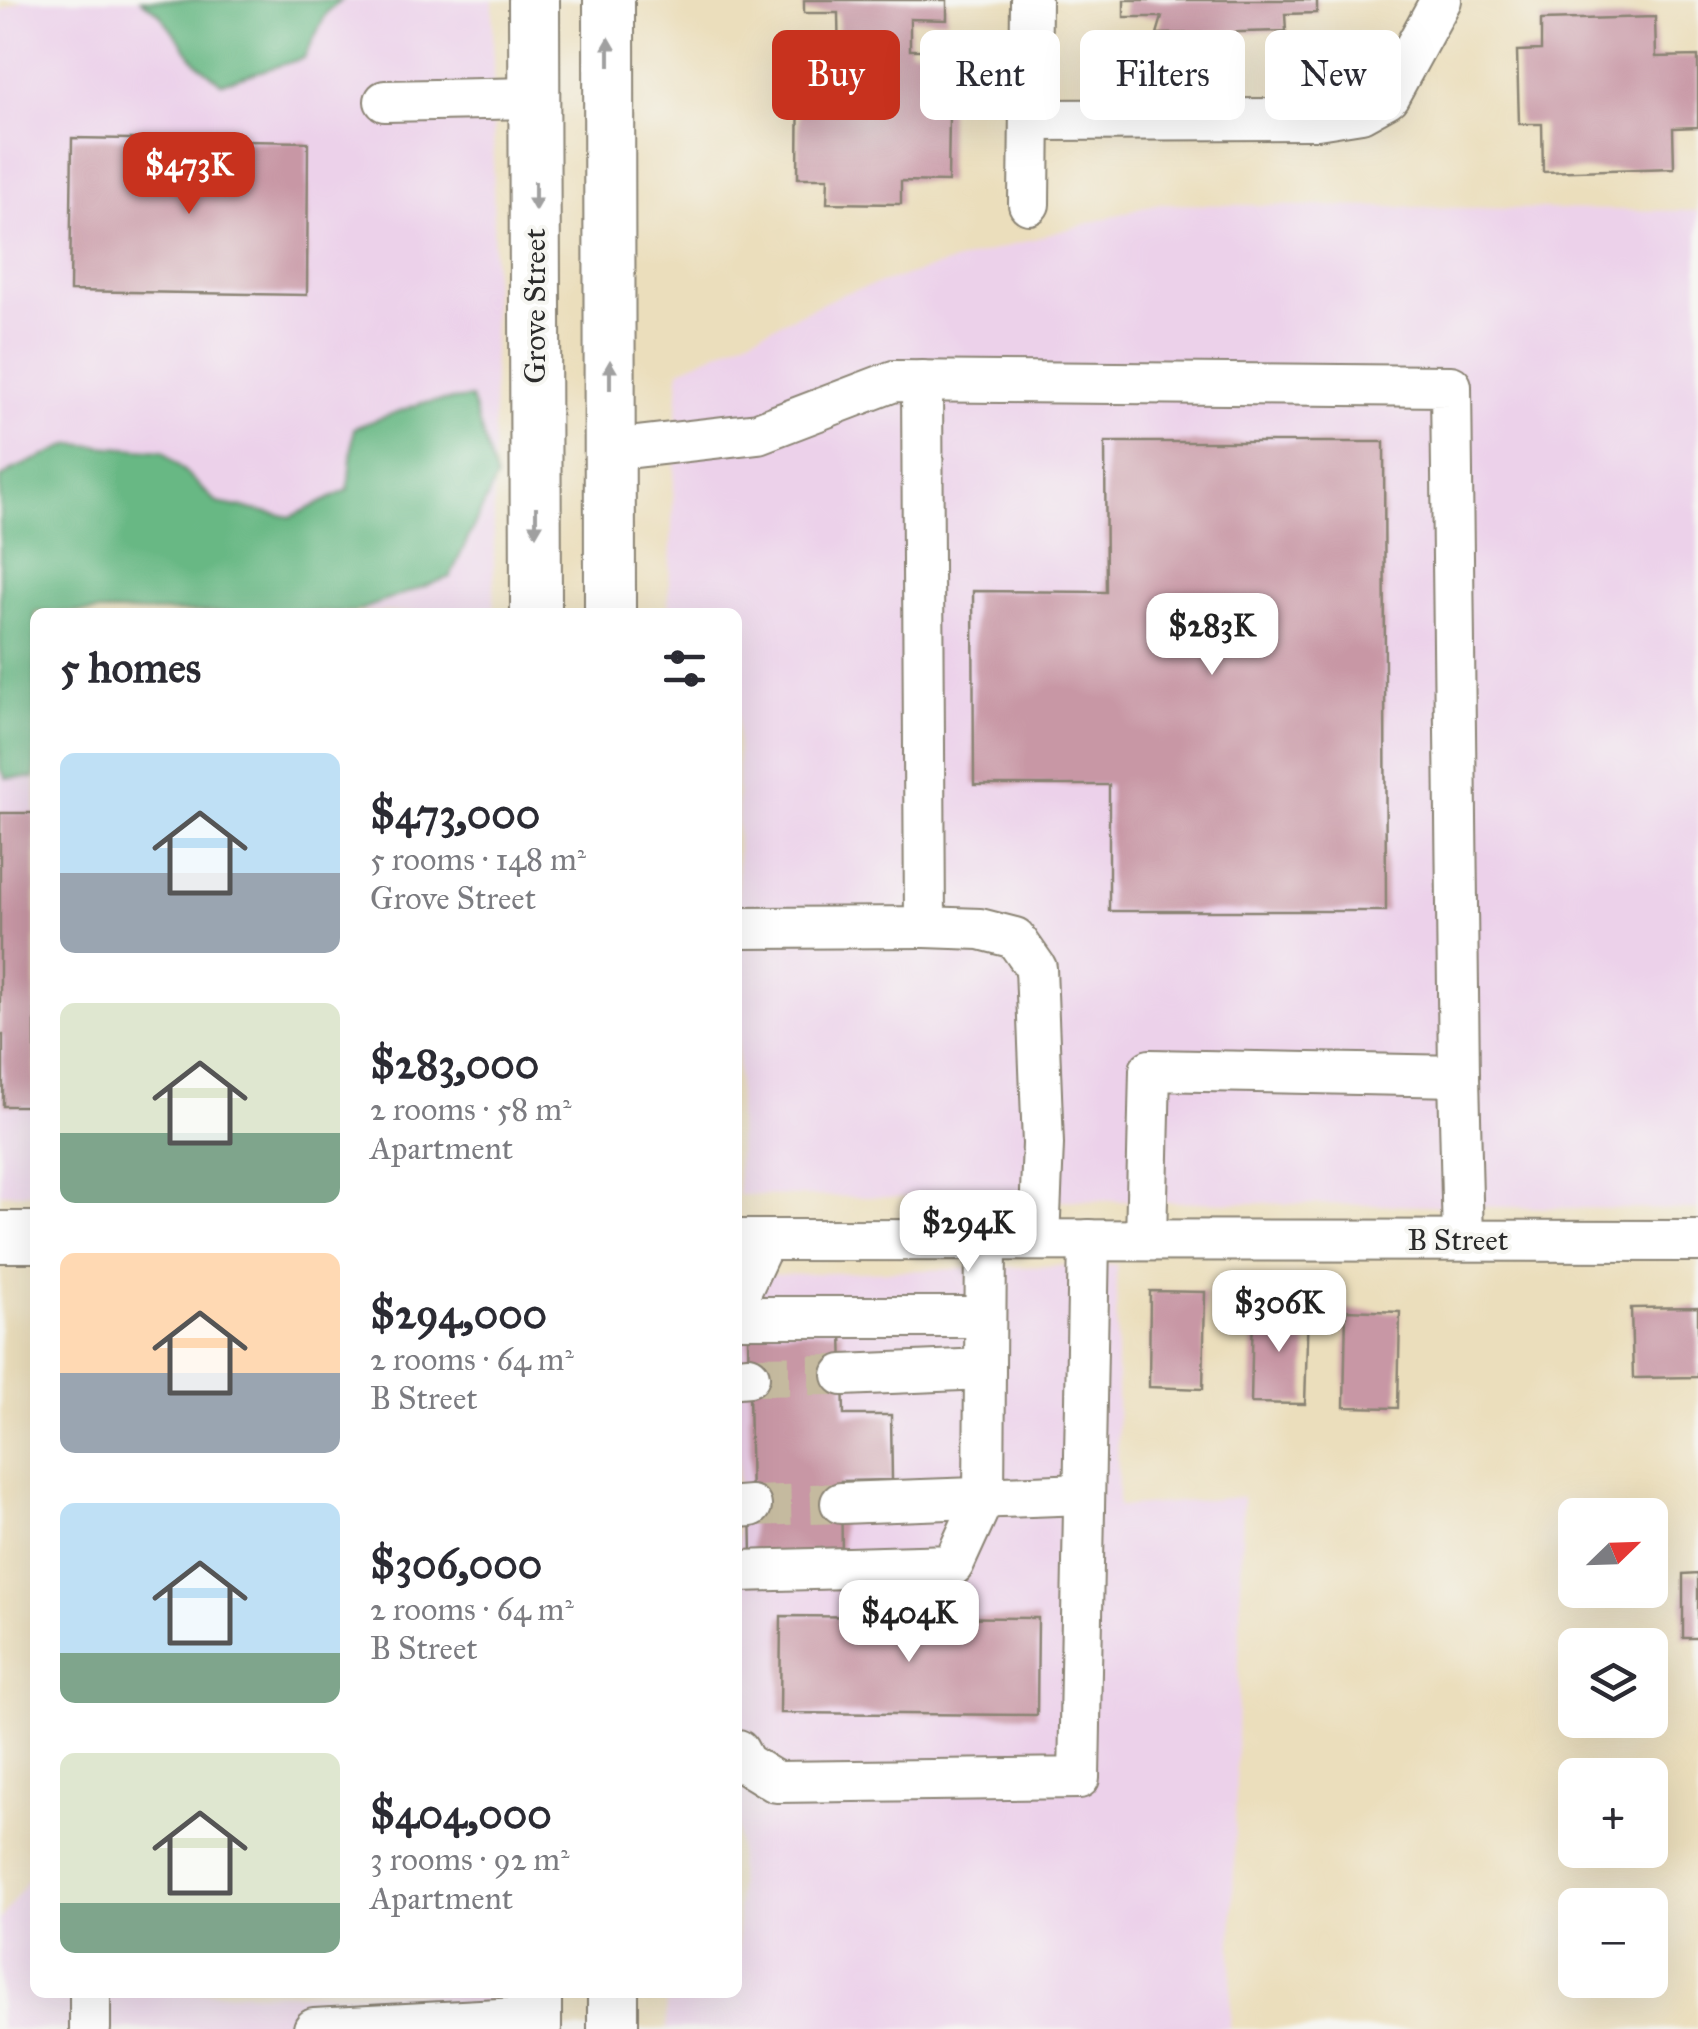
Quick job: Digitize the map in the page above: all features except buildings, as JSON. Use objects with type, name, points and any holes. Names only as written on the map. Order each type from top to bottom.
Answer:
[{"type":"main road","name":"Grove Street","points":[[534,0],[536,608]]},
{"type":"main road","points":[[609,0],[610,608]]},
{"type":"main road","points":[[0,1237],[30,1237]]},
{"type":"main road","points":[[613,1998],[613,2029]]},
{"type":"street","points":[[1030,0],[1030,30]]},
{"type":"street","points":[[1060,120],[1317,119],[1361,112],[1388,96],[1441,0]]},
{"type":"street","points":[[385,101],[534,98]]},
{"type":"street","points":[[1029,204],[1030,120]]},
{"type":"street","points":[[610,450],[758,433],[894,381],[1451,386],[1463,1240]]},
{"type":"street","points":[[922,381],[926,927]]},
{"type":"street","points":[[742,928],[926,927],[980,930],[1015,938],[1036,968],[1042,1144],[1039,1240]]},
{"type":"street","points":[[1146,1240],[1150,1070],[1459,1076]]},
{"type":"street","points":[[742,1571],[953,1565],[984,1497],[986,1240]]},
{"type":"street","points":[[742,1757],[776,1782],[1079,1778],[1088,1240]]},
{"type":"street","points":[[742,1278],[750,1241]]},
{"type":"street","name":"B Street","points":[[750,1241],[1698,1241]]},
{"type":"street","points":[[742,1317],[985,1317]]},
{"type":"street","points":[[843,1374],[985,1368]]},
{"type":"street","points":[[841,1502],[1084,1494]]},
{"type":"street","points":[[90,1998],[90,2029]]},
{"type":"street","points":[[314,2029],[536,2013]]},
{"type":"shaded area","points":[[23,0],[141,0],[158,12],[196,62],[304,58],[327,12],[342,0],[493,0],[494,608],[30,608],[30,1193],[0,1193],[0,11]]},
{"type":"shaded area","points":[[1155,204],[1698,211],[1698,1210],[742,1195],[742,608],[668,608],[679,370],[842,294]]},
{"type":"shaded area","points":[[1116,1264],[1118,1507],[1243,1497],[1230,2029],[667,2029],[666,1998],[742,1998],[742,1276]]},
{"type":"shaded area","points":[[30,1876],[30,1998],[490,1998],[489,2029],[0,2029],[0,1920]]},
{"type":"green space","points":[[141,0],[342,0],[327,12],[304,58],[221,83],[196,62],[158,12]]},
{"type":"green space","points":[[471,398],[496,479],[450,577],[366,608],[30,608],[30,778],[6,778],[0,768],[0,479],[72,444],[163,451],[217,503],[291,517],[348,490],[354,428],[422,403]]},
{"type":"tunnel","points":[[749,1376],[843,1375]]},
{"type":"tunnel","points":[[751,1506],[841,1503]]}]
